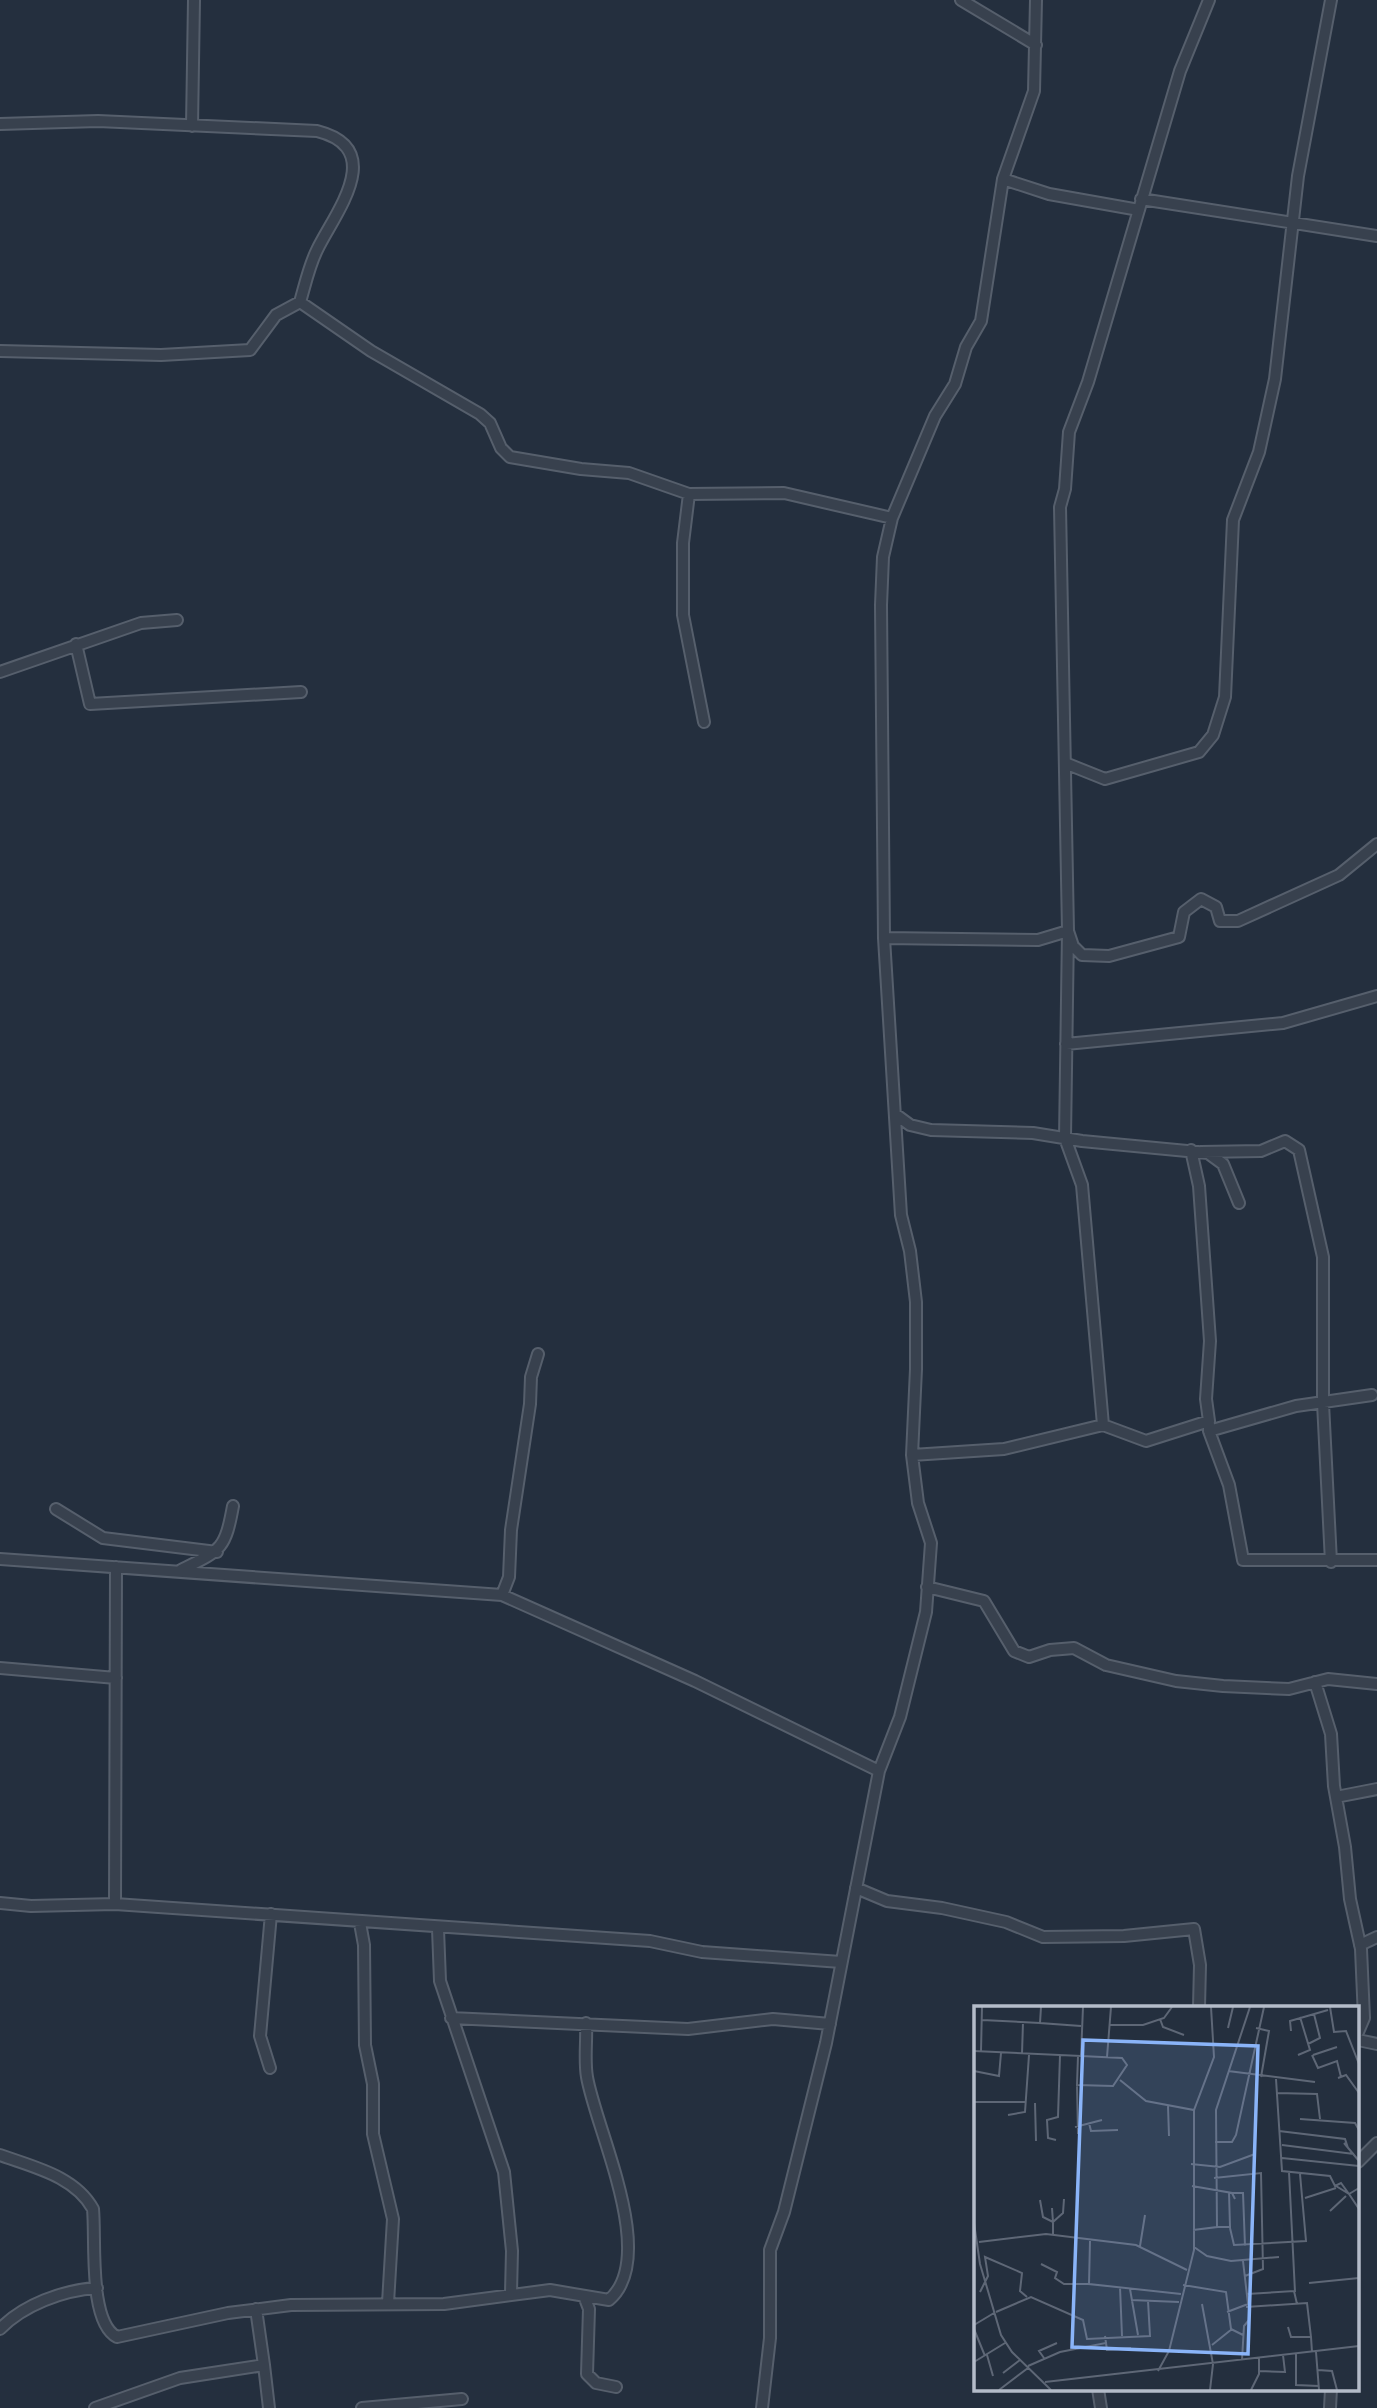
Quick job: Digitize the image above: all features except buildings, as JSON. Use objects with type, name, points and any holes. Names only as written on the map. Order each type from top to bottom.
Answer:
[{"type":"street","points":[[192,126],[194,0]]},
{"type":"street","points":[[961,0],[1036,45]]},
{"type":"street","points":[[762,2408],[770,2337],[770,2250],[784,2212],[830,2024],[879,1771],[901,1717],[926,1612],[930,1543],[918,1503],[912,1455],[916,1302],[910,1251],[901,1215],[884,938],[881,605],[883,557],[892,518],[936,416],[955,384],[966,347],[981,321],[1003,179],[1034,91],[1036,0]]},
{"type":"street","points":[[1103,1425],[1082,1185],[1065,1138],[1068,931],[1060,507],[1065,489],[1069,432],[1088,382],[1180,71],[1209,0]]},
{"type":"street","points":[[1065,763],[1105,779],[1199,752],[1213,735],[1225,697],[1233,520],[1259,452],[1275,379],[1292,221],[1320,49],[1331,0]]},
{"type":"street","points":[[0,124],[98,121],[317,131],[336,137],[345,146],[352,165],[349,192],[316,251],[300,302],[276,315],[261,339],[244,353],[161,355],[0,351]]},
{"type":"street","points":[[1003,179],[1049,194],[1139,210]]},
{"type":"street","points":[[1142,199],[1377,236]]},
{"type":"street","points":[[300,302],[371,351],[480,414],[490,422],[501,448],[510,457],[581,469],[629,473],[689,494],[784,493],[892,518]]},
{"type":"street","points":[[689,494],[683,543],[683,615],[704,722]]},
{"type":"street","points":[[0,672],[141,623],[177,620]]},
{"type":"street","points":[[76,644],[90,704],[301,692]]},
{"type":"street","points":[[1068,931],[1073,946],[1083,955],[1110,956],[1149,947],[1179,937],[1184,912],[1201,899],[1216,907],[1220,920],[1238,921],[1339,876],[1377,844]]},
{"type":"street","points":[[884,938],[1038,940],[1068,931]]},
{"type":"street","points":[[1066,1044],[1283,1023],[1377,996]]},
{"type":"street","points":[[895,1114],[910,1125],[931,1130],[1004,1131],[1196,1151],[1261,1151],[1285,1141],[1299,1150],[1323,1257],[1322,1403],[1331,1562]]},
{"type":"street","points":[[896,1134],[910,1125]]},
{"type":"street","points":[[1196,1151],[1217,1157],[1223,1164],[1239,1203]]},
{"type":"street","points":[[1196,1151],[1210,1341],[1206,1399],[1209,1426],[1229,1485],[1243,1560],[1377,1560]]},
{"type":"street","points":[[502,1595],[509,1577],[511,1530],[531,1377],[538,1354]]},
{"type":"street","points":[[912,1455],[1003,1449],[1103,1425],[1146,1441],[1296,1406],[1372,1395]]},
{"type":"street","points":[[179,1571],[217,1552],[228,1534],[233,1506]]},
{"type":"street","points":[[56,1508],[103,1538],[217,1552]]},
{"type":"street","points":[[0,1559],[502,1595],[695,1681],[879,1771]]},
{"type":"street","points":[[116,1567],[116,1904]]},
{"type":"street","points":[[927,1587],[984,1601],[1014,1651],[1029,1657],[1051,1650],[1074,1648],[1107,1665],[1176,1681],[1289,1689],[1328,1679],[1377,1684]]},
{"type":"street","points":[[0,1668],[116,1678]]},
{"type":"street","points":[[1315,1682],[1331,1734],[1336,1797],[1345,1847],[1350,1899],[1360,1945],[1364,2018],[1360,2027]]},
{"type":"street","points":[[1336,1797],[1377,1789]]},
{"type":"street","points":[[856,1888],[887,1901],[942,1908],[1006,1922],[1043,1937],[1124,1936],[1194,1929],[1200,1965],[1199,2006]]},
{"type":"street","points":[[0,1903],[31,1906],[116,1904],[271,1914],[438,1929],[650,1941],[702,1952],[841,1962]]},
{"type":"street","points":[[270,2068],[260,2036],[271,1914]]},
{"type":"street","points":[[360,1923],[364,1945],[365,2045],[374,2092],[373,2134],[393,2219],[388,2303]]},
{"type":"street","points":[[438,1929],[438,1973],[504,2172],[512,2251],[511,2293]]},
{"type":"street","points":[[1360,1945],[1377,1937]]},
{"type":"street","points":[[451,2018],[688,2029],[772,2019],[830,2024]]},
{"type":"street","points":[[0,2155],[52,2174],[88,2199],[93,2209],[101,2316],[112,2334],[117,2337],[256,2309],[388,2303],[465,2303],[511,2293],[560,2290],[609,2300],[616,2294],[627,2254],[627,2232],[617,2177],[587,2077],[586,2023]]},
{"type":"street","points":[[1360,2160],[1377,2143]]},
{"type":"street","points":[[0,2329],[21,2310],[77,2291],[97,2288]]},
{"type":"street","points":[[584,2296],[589,2309],[587,2374],[596,2383],[616,2387]]},
{"type":"street","points":[[589,2309],[599,2300]]},
{"type":"street","points":[[256,2309],[269,2408]]},
{"type":"street","points":[[95,2408],[166,2381],[264,2365]]},
{"type":"street","points":[[1098,2390],[1101,2408]]},
{"type":"street","points":[[1330,2408],[1331,2390]]},
{"type":"street","points":[[362,2408],[462,2399]]}]
